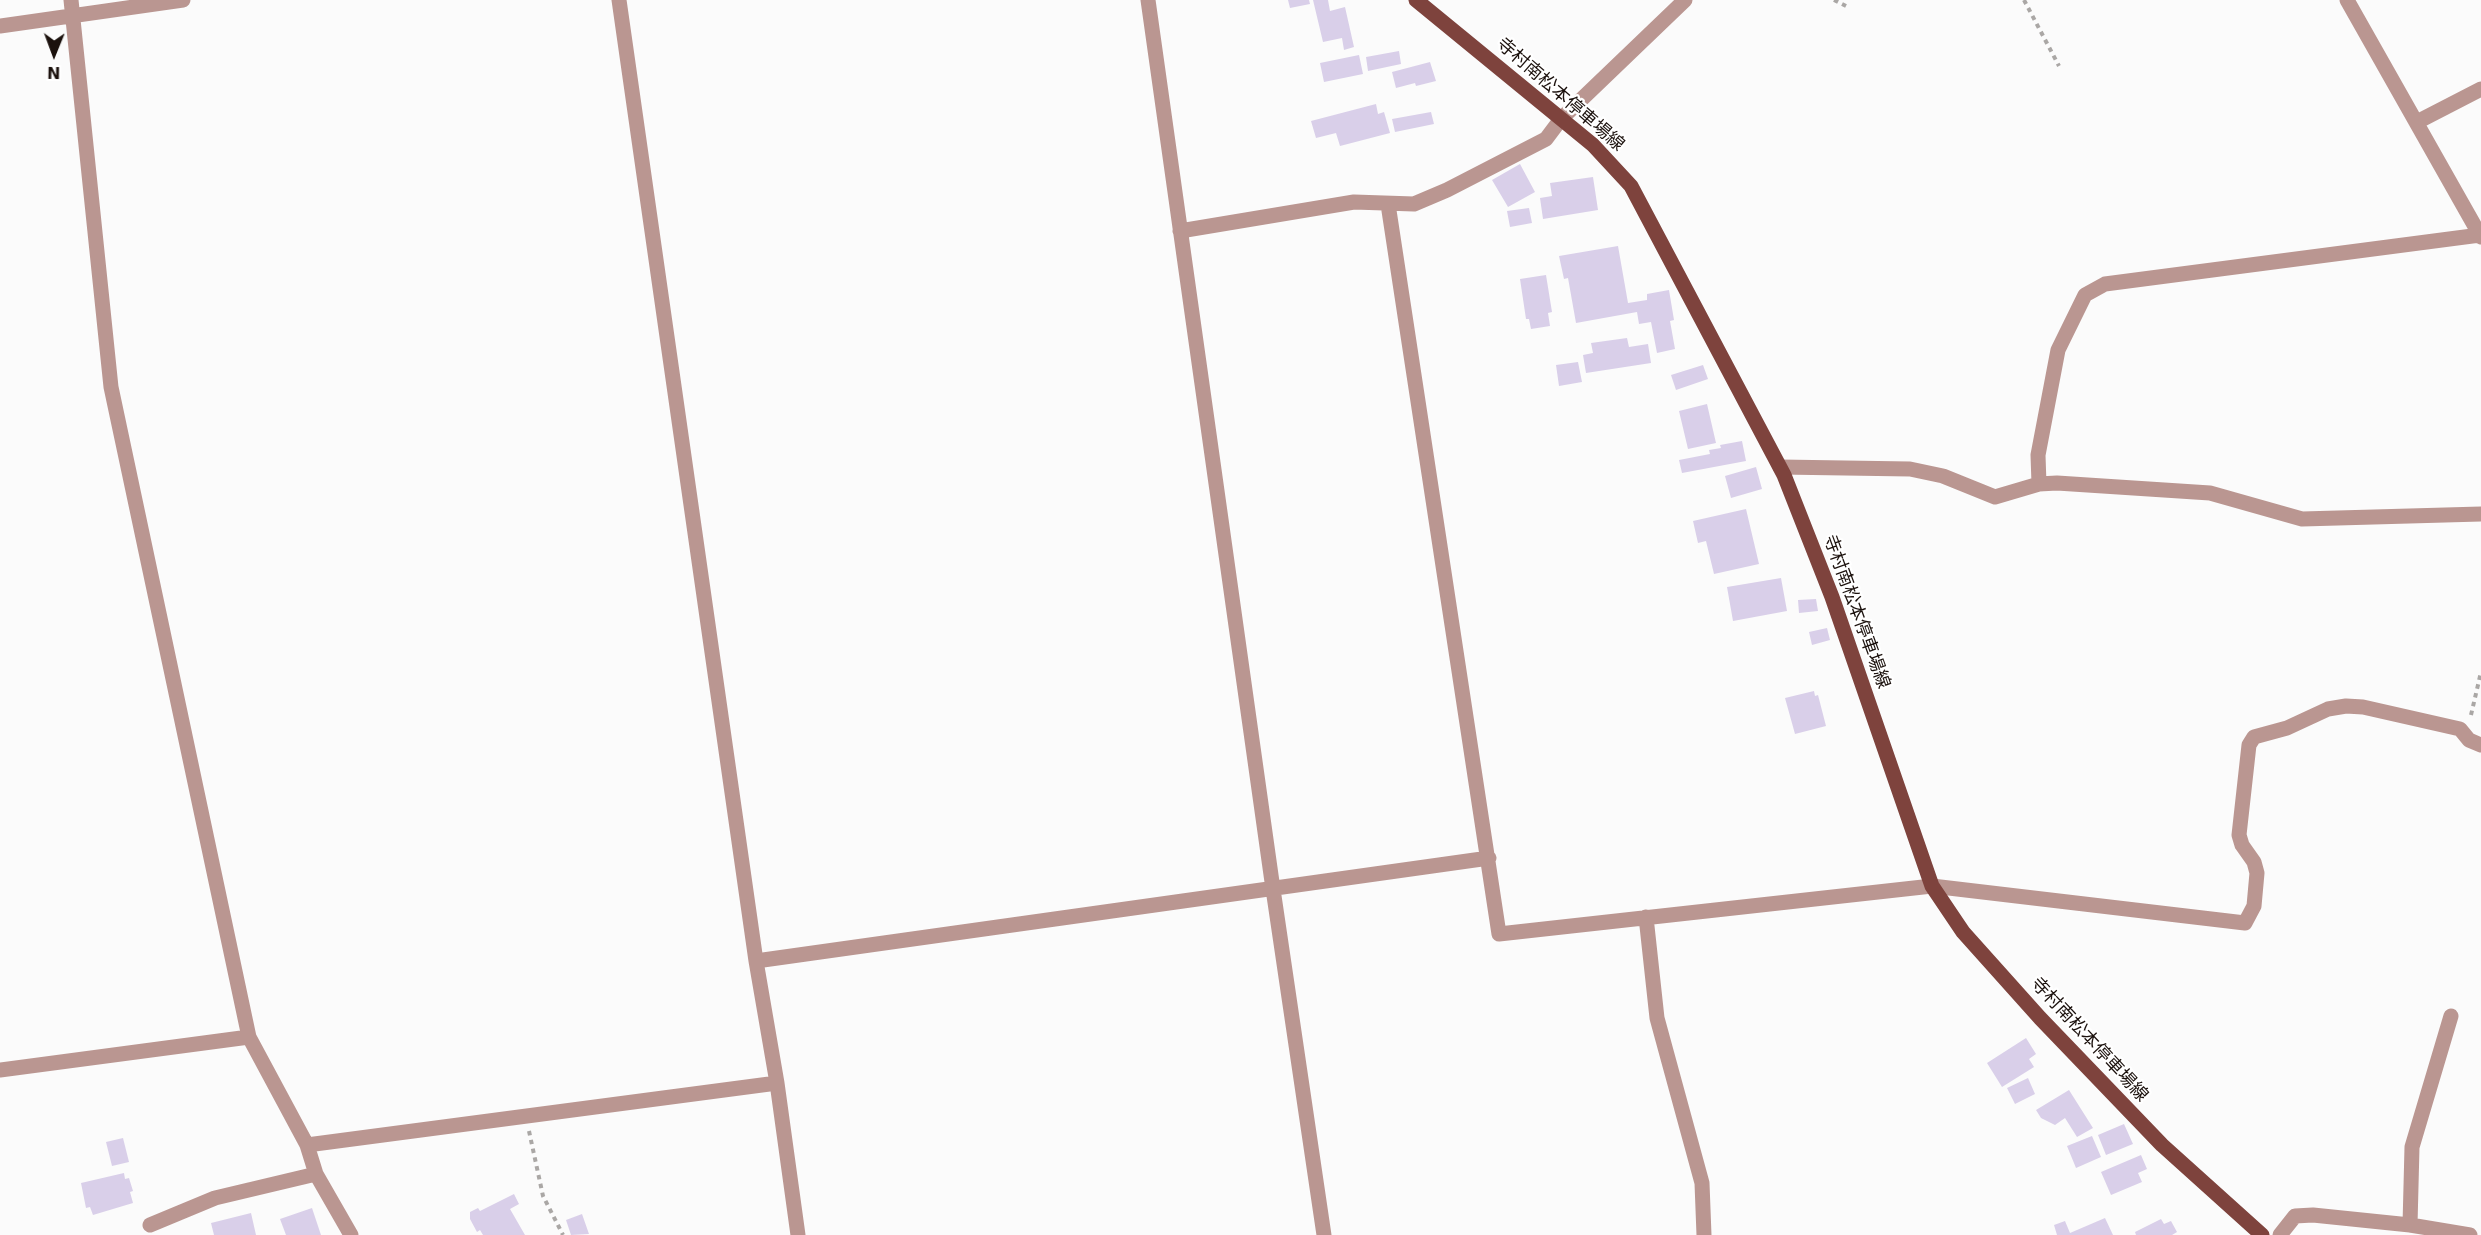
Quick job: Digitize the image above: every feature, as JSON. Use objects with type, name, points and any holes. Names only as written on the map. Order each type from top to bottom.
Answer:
[{"type":"main road","name":"寺村南松本停車場線","points":[[1416,0],[1593,145],[1631,186],[1780,467],[1832,597],[1932,886],[1963,932],[2040,1018],[2162,1145],[2262,1235]]},
{"type":"street","points":[[71,0],[111,387],[249,1037],[307,1145],[316,1174],[351,1235]]},
{"type":"street","points":[[0,26],[183,0]]},
{"type":"street","points":[[619,0],[756,961],[777,1083],[798,1235]]},
{"type":"street","points":[[1148,0],[1324,1235]]},
{"type":"street","points":[[1180,231],[1354,202],[1414,204],[1447,190],[1546,139],[1561,119],[1685,0]]},
{"type":"street","points":[[2039,484],[2038,454],[2058,350],[2085,295],[2105,284],[2481,236],[2347,0]]},
{"type":"street","points":[[2417,122],[2481,89]]},
{"type":"street","points":[[1388,204],[1500,934],[1932,886],[2245,922],[2254,906],[2258,873],[2254,862],[2242,845],[2240,835],[2249,745],[2254,737],[2287,728],[2328,709],[2346,706],[2362,707],[2460,729],[2469,740],[2481,745]]},
{"type":"street","points":[[1780,467],[1910,469],[1943,476],[1995,497],[2039,484],[2057,483],[2210,494],[2302,519],[2481,514]]},
{"type":"street","points":[[756,961],[1489,858]]},
{"type":"street","points":[[1646,917],[1657,1018],[1702,1183],[1704,1235]]},
{"type":"street","points":[[2410,1225],[2412,1147],[2451,1016]]},
{"type":"street","points":[[0,1070],[249,1037]]},
{"type":"street","points":[[307,1145],[777,1083]]},
{"type":"street","points":[[150,1225],[215,1198],[316,1174]]},
{"type":"street","points":[[2280,1235],[2295,1216],[2313,1215],[2410,1225],[2470,1235]]},
{"type":"path","points":[[1834,0],[1846,6]]},
{"type":"path","points":[[2024,0],[2059,66]]},
{"type":"path","points":[[2466,736],[2481,672]]},
{"type":"path","points":[[526,1116],[543,1196],[563,1235]]},
{"type":"building","points":[[1288,0],[1309,0],[1310,4],[1290,8]]},
{"type":"building","points":[[1313,0],[1328,0],[1330,11],[1345,7],[1354,47],[1344,50],[1342,38],[1323,42]]},
{"type":"building","points":[[1399,51],[1401,64],[1368,71],[1366,57]]},
{"type":"building","points":[[1359,55],[1363,74],[1324,82],[1320,63]]},
{"type":"building","points":[[1430,62],[1436,81],[1396,88],[1392,72]]},
{"type":"building","points":[[1376,104],[1378,114],[1384,112],[1390,133],[1340,146],[1336,133],[1316,138],[1311,121]]},
{"type":"building","points":[[1431,112],[1434,124],[1395,132],[1392,119]]},
{"type":"building","points":[[1520,164],[1535,192],[1508,207],[1492,180]]},
{"type":"building","points":[[1593,177],[1598,210],[1543,219],[1540,198],[1552,196],[1550,183]]},
{"type":"building","points":[[1529,208],[1532,223],[1510,227],[1507,211]]},
{"type":"building","points":[[1618,246],[1628,303],[1647,300],[1647,294],[1669,290],[1674,320],[1670,321],[1675,349],[1657,353],[1651,322],[1639,324],[1637,312],[1576,323],[1568,278],[1564,279],[1559,256]]},
{"type":"building","points":[[1546,275],[1552,312],[1548,313],[1550,326],[1531,329],[1529,319],[1526,319],[1520,279]]},
{"type":"building","points":[[1627,338],[1629,347],[1648,344],[1651,363],[1586,373],[1583,355],[1593,353],[1591,343]]},
{"type":"building","points":[[1578,362],[1582,382],[1559,386],[1556,365]]},
{"type":"building","points":[[1703,365],[1708,379],[1676,390],[1671,375]]},
{"type":"building","points":[[1707,404],[1716,443],[1688,449],[1679,411]]},
{"type":"building","points":[[1742,441],[1746,461],[1682,473],[1679,460],[1710,454],[1709,450],[1721,448],[1720,445]]},
{"type":"building","points":[[1756,467],[1762,489],[1731,498],[1725,476]]},
{"type":"building","points":[[1746,509],[1759,564],[1714,574],[1706,541],[1698,543],[1693,521]]},
{"type":"building","points":[[1781,578],[1787,611],[1733,621],[1727,587]]},
{"type":"building","points":[[1816,599],[1818,611],[1799,613],[1798,600]]},
{"type":"building","points":[[1827,628],[1830,640],[1812,645],[1809,632]]},
{"type":"building","points":[[1814,691],[1815,696],[1818,695],[1826,726],[1795,734],[1785,698]]},
{"type":"building","points":[[2026,1038],[2036,1054],[2029,1059],[2034,1067],[2002,1087],[1987,1063]]},
{"type":"building","points":[[2028,1078],[2035,1094],[2015,1104],[2007,1088]]},
{"type":"building","points":[[2069,1090],[2093,1128],[2077,1137],[2065,1118],[2055,1125],[2041,1118],[2036,1110]]},
{"type":"building","points":[[2124,1124],[2133,1144],[2106,1155],[2098,1135]]},
{"type":"building","points":[[2092,1136],[2101,1157],[2076,1168],[2067,1146]]},
{"type":"building","points":[[123,1138],[129,1162],[112,1166],[106,1142]]},
{"type":"building","points":[[2141,1155],[2147,1169],[2138,1173],[2142,1182],[2111,1195],[2101,1172]]},
{"type":"building","points":[[124,1173],[125,1179],[129,1178],[133,1191],[130,1192],[133,1203],[93,1215],[90,1207],[86,1208],[81,1183]]},
{"type":"building","points":[[514,1194],[519,1204],[510,1209],[525,1235],[483,1235],[480,1230],[477,1232],[470,1219],[470,1212],[478,1208],[480,1211]]},
{"type":"building","points":[[312,1208],[321,1235],[286,1235],[280,1219]]},
{"type":"building","points":[[251,1213],[256,1235],[214,1235],[211,1223]]},
{"type":"building","points":[[582,1214],[589,1234],[571,1235],[566,1220]]},
{"type":"building","points":[[2105,1218],[2113,1235],[2057,1235],[2054,1225],[2065,1221],[2070,1233]]},
{"type":"building","points":[[2161,1219],[2164,1224],[2171,1221],[2177,1232],[2172,1235],[2136,1235],[2135,1232]]}]
